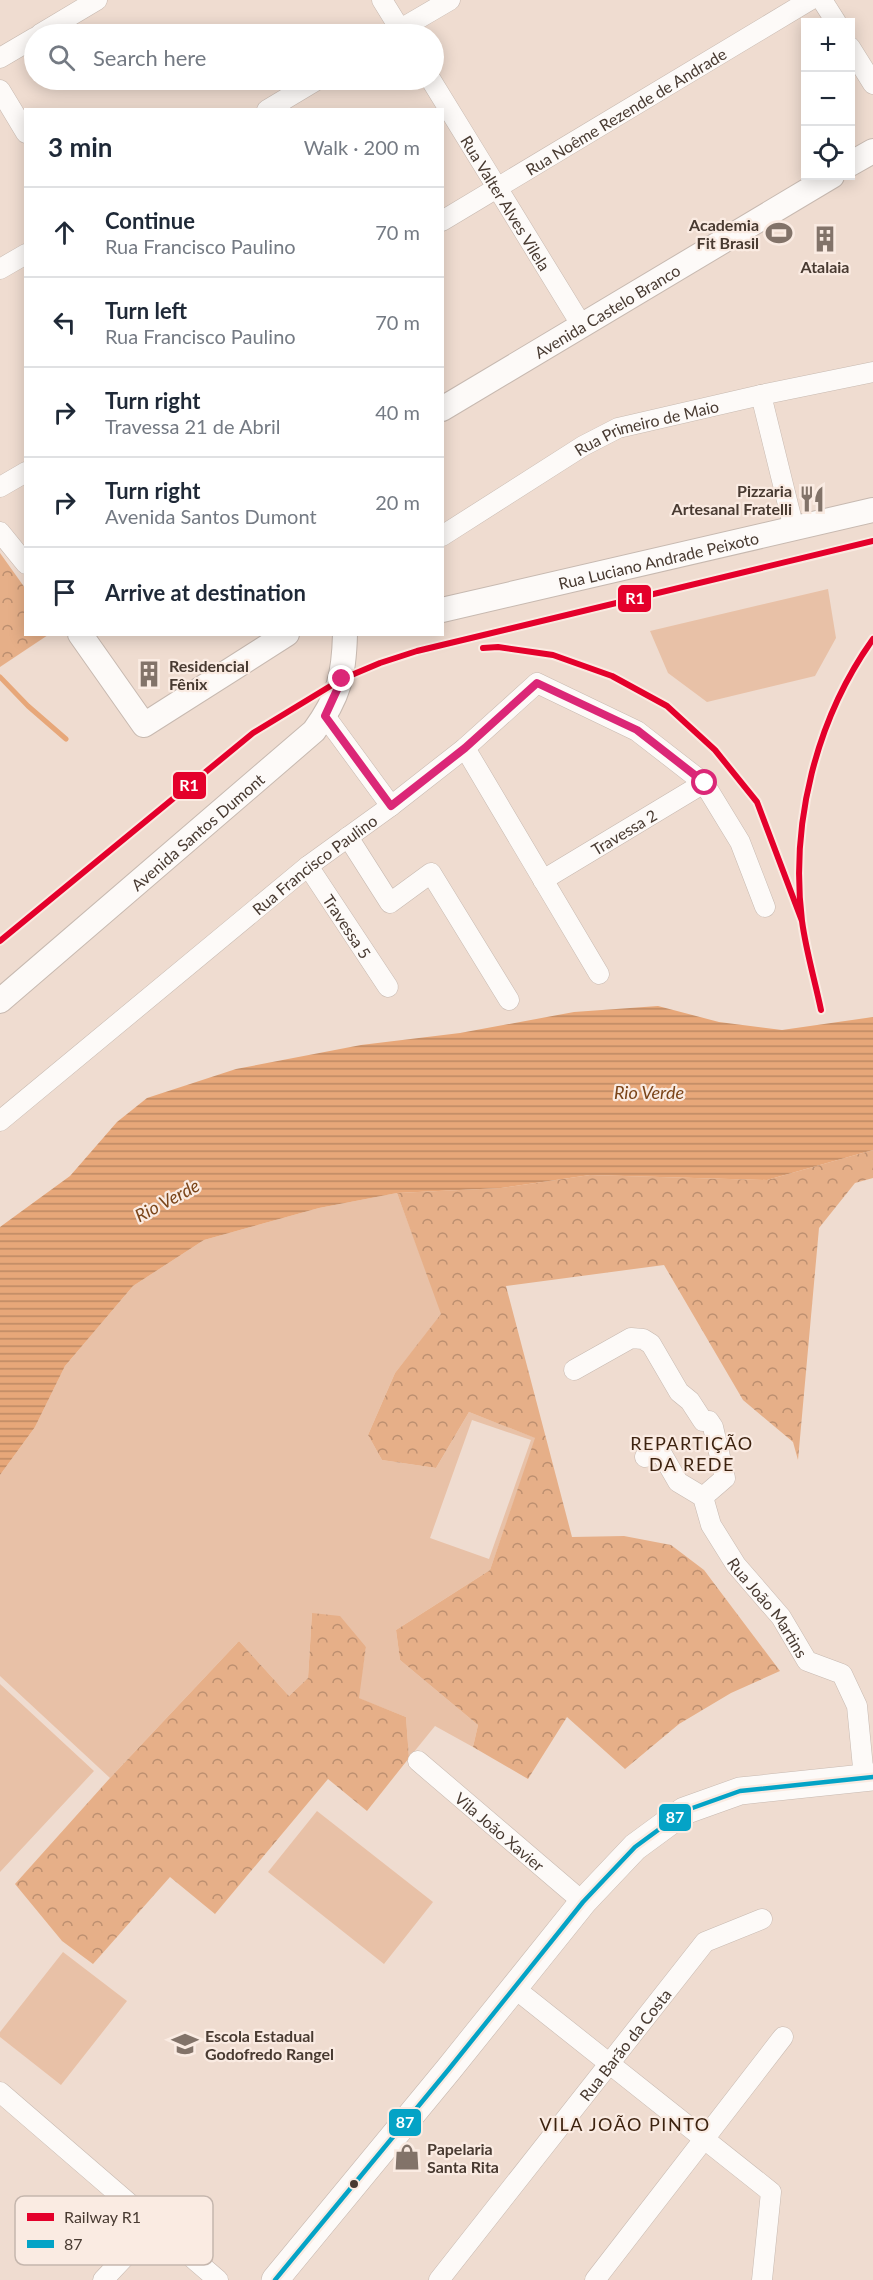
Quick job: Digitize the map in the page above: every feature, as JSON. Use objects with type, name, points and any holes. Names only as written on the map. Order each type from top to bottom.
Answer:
[{"type":"main road","points":[[275,2280],[449,2070],[583,1902],[635,1847],[684,1811],[740,1791],[869,1778]]},
{"type":"street","points":[[57,24],[97,0]]},
{"type":"street","points":[[382,0],[394,24]]},
{"type":"street","points":[[412,24],[450,0]]},
{"type":"street","name":"Rua Noême Rezende de Andrade","points":[[444,220],[810,0]]},
{"type":"street","points":[[822,0],[833,18]]},
{"type":"street","points":[[0,58],[24,44]]},
{"type":"street","points":[[855,55],[873,84]]},
{"type":"street","points":[[0,90],[24,131]]},
{"type":"street","points":[[270,108],[300,90]]},
{"type":"street","name":"Rua Valter Alves Vilela","points":[[437,90],[582,326]]},
{"type":"street","points":[[855,161],[873,151]]},
{"type":"street","name":"Avenida Castelo Branco","points":[[444,408],[825,180]]},
{"type":"street","points":[[0,269],[24,255]]},
{"type":"street","name":"Rua Primeiro de Maio","points":[[444,535],[583,446],[618,428],[761,394],[873,372]]},
{"type":"street","points":[[761,394],[794,529]]},
{"type":"street","points":[[0,487],[24,473]]},
{"type":"street","name":"Rua Luciano Andrade Peixoto","points":[[444,610],[873,510]]},
{"type":"street","points":[[0,532],[24,562]]},
{"type":"street","points":[[81,636],[144,725],[284,636]]},
{"type":"street","name":"Avenida Santos Dumont","points":[[0,1001],[306,738],[325,716],[342,679],[345,636]]},
{"type":"street","name":"Rua Francisco Paulino","points":[[0,1121],[308,866],[391,806],[465,748],[537,683],[637,730],[705,783],[740,842],[765,907]]},
{"type":"street","points":[[325,716],[391,806]]},
{"type":"street","points":[[465,748],[599,974]]},
{"type":"street","name":"Travessa 2","points":[[543,880],[705,783]]},
{"type":"street","points":[[348,837],[390,903],[431,873],[509,1000]]},
{"type":"street","name":"Travessa 5","points":[[308,866],[388,987]]},
{"type":"street","points":[[574,1370],[631,1338],[643,1339],[651,1344],[679,1392],[690,1401],[703,1421],[709,1421],[713,1427],[725,1478],[703,1497],[678,1482],[659,1449],[645,1456]]},
{"type":"street","name":"Rua João Martins","points":[[703,1497],[711,1525],[736,1565],[781,1617],[807,1661],[842,1674],[857,1706],[869,1778]]},
{"type":"street","name":"Vila João Xavier","points":[[418,1761],[583,1902]]},
{"type":"street","name":"Rua Barão da Costa","points":[[440,2280],[705,1942],[762,1919]]},
{"type":"street","points":[[513,1987],[771,2192],[762,2280]]},
{"type":"street","points":[[595,2280],[783,2037]]},
{"type":"street","points":[[0,2092],[120,2196]]},
{"type":"street","points":[[103,2280],[117,2265]]},
{"type":"street","points":[[200,2265],[218,2280]]},
{"type":"shaded area","points":[[828,589],[836,638],[815,676],[707,702],[668,673],[650,631]]},
{"type":"shaded area","points":[[397,1193],[442,1314],[395,1373],[368,1435],[382,1460],[436,1468],[469,1412],[536,1438],[490,1570],[396,1630],[400,1660],[478,1725],[473,1747],[435,1726],[409,1758],[406,1717],[358,1698],[366,1647],[312,1613],[308,1678],[289,1696],[239,1641],[110,1778],[0,1676],[0,1475],[35,1427],[65,1366],[133,1286],[204,1240],[319,1208]],"holes":[[[472,1420],[531,1440],[489,1559],[430,1538]]]},
{"type":"shaded area","points":[[0,1684],[94,1771],[0,1872]]},
{"type":"shaded area","points":[[317,1811],[433,1902],[384,1964],[268,1872]]},
{"type":"shaded area","points":[[63,1952],[127,2001],[61,2085],[0,2037],[0,2032]]},
{"type":"green space","points":[[0,553],[24,587],[24,636],[46,636],[0,667]]},
{"type":"green space","points":[[873,1150],[873,1178],[855,1183],[819,1228],[798,1460],[793,1442],[743,1400],[664,1265],[506,1286],[572,1537],[624,1536],[671,1545],[704,1570],[780,1671],[731,1693],[679,1724],[625,1769],[567,1717],[528,1779],[473,1747],[478,1725],[400,1660],[396,1630],[490,1570],[535,1438],[469,1412],[436,1468],[382,1460],[368,1435],[395,1373],[441,1314],[397,1193],[501,1188],[590,1175],[767,1180]]},
{"type":"green space","points":[[312,1613],[340,1616],[366,1647],[359,1698],[406,1717],[409,1758],[367,1811],[328,1779],[215,1914],[170,1877],[93,1964],[62,1941],[15,1884],[110,1778],[239,1641],[289,1696],[308,1678]]},
{"type":"water","name":"Rio Verde","points":[[658,1006],[719,1022],[782,1030],[873,1017],[873,1150],[767,1180],[590,1175],[501,1188],[397,1193],[319,1208],[204,1240],[133,1286],[65,1366],[35,1427],[0,1475],[0,1227],[70,1176],[117,1122],[147,1098],[236,1069],[361,1045],[460,1033],[574,1012]]},
{"type":"waterway","points":[[0,677],[28,706],[66,739]]},
{"type":"rail line","name":"R1","points":[[0,941],[253,733],[342,679],[417,651],[873,541]]},
{"type":"rail line","name":"R1","points":[[821,1010],[802,921],[799,884],[804,810],[822,738],[836,703],[873,639]]},
{"type":"rail line","name":"R1","points":[[483,648],[498,647],[553,655],[612,676],[667,706],[715,750],[757,802],[802,921]]},
{"type":"transit line","name":"87","points":[[275,2280],[583,1902],[635,1847],[684,1811],[740,1791],[873,1777]]},
{"type":"place","name":"Academia Fit Brasil","points":[[779,233]]},
{"type":"place","name":"Atalaia","points":[[825,239]]},
{"type":"place","name":"Pizzaria Artesanal Fratelli","points":[[812,499]]},
{"type":"place","name":"Residencial Fênix","points":[[149,674]]},
{"type":"place","name":"Escola Estadual Godofredo Rangel","points":[[185,2044]]},
{"type":"place","name":"Papelaria Santa Rita","points":[[407,2157]]},
{"type":"district","name":"REPARTIÇÃO DA REDE","points":[[692,1453]]},
{"type":"district","name":"VILA JOÃO PINTO","points":[[625,2124]]},
{"type":"route","points":[[342,679],[325,716],[391,806],[465,748],[537,683],[637,730],[705,783]]}]
